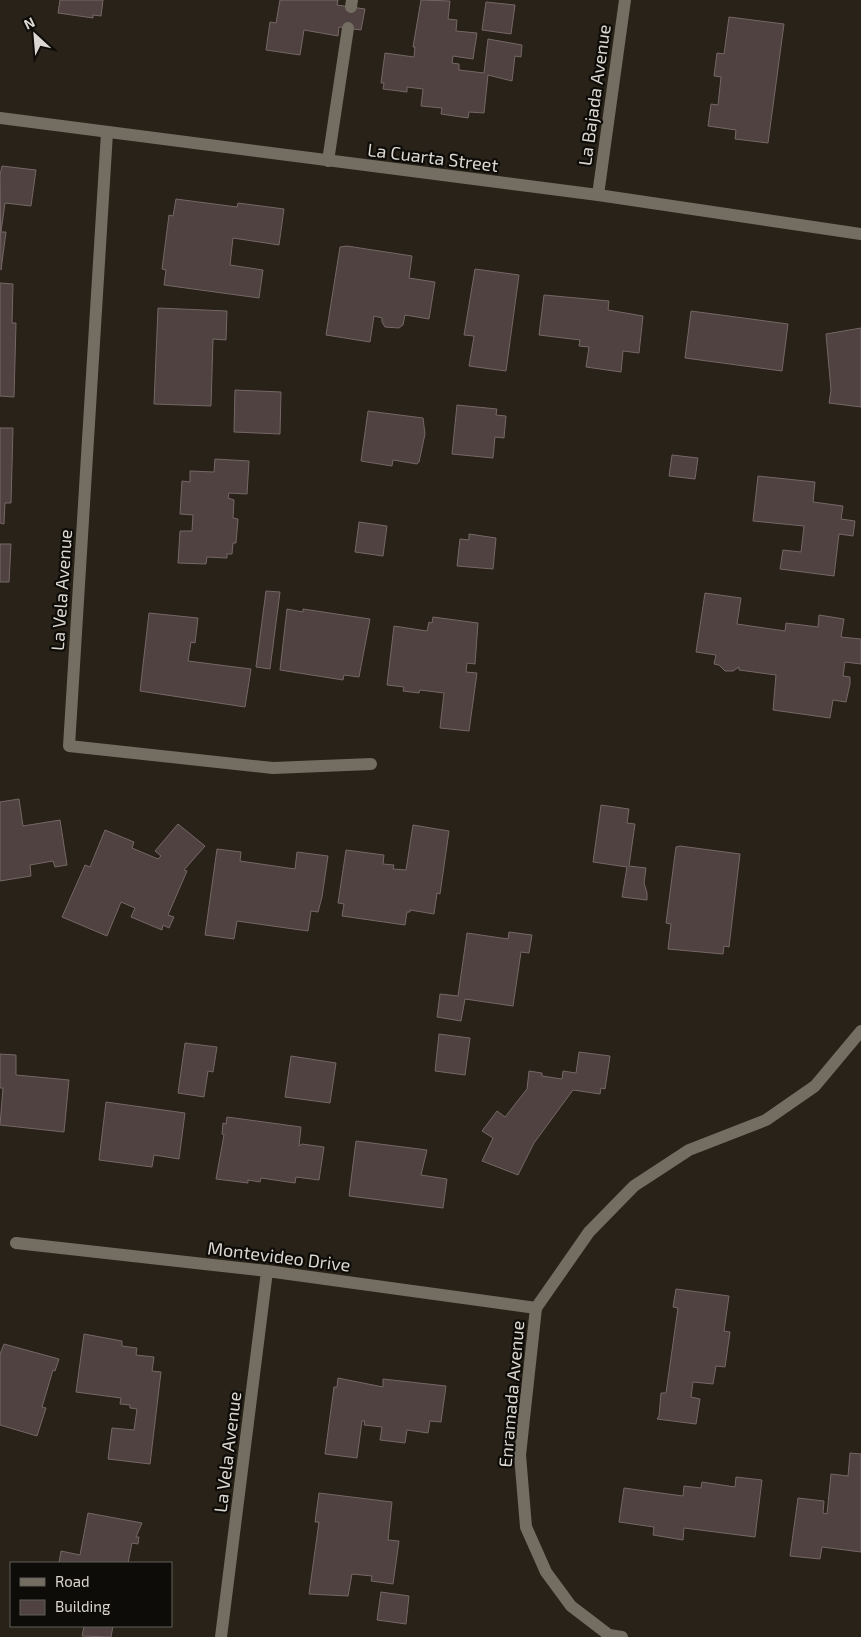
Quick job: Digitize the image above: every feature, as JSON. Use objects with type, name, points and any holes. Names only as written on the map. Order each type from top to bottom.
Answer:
[{"type":"street","name":"La Bajada Avenue","points":[[598,195],[625,0]]},
{"type":"street","points":[[328,161],[348,28]]},
{"type":"street","name":"La Cuarta Street","points":[[0,118],[598,195],[861,234]]},
{"type":"street","name":"La Vela Avenue","points":[[107,133],[69,746],[273,768],[371,764]]},
{"type":"street","name":"Enramada Avenue","points":[[622,1637],[609,1635],[571,1606],[546,1572],[526,1527],[520,1455],[536,1308],[590,1232],[634,1186],[689,1150],[773,1116],[815,1086],[861,1031]]},
{"type":"street","name":"Montevideo Drive","points":[[16,1243],[267,1271],[536,1308]]},
{"type":"street","name":"La Vela Avenue","points":[[221,1637],[267,1271]]},
{"type":"building","points":[[60,0],[103,0],[101,16],[93,15],[93,18],[58,13]]},
{"type":"building","points":[[280,0],[338,0],[337,5],[365,9],[361,30],[339,27],[338,36],[304,30],[300,55],[266,50],[270,22],[276,23]]},
{"type":"building","points":[[421,0],[450,1],[448,19],[457,20],[456,31],[477,33],[473,59],[453,56],[452,63],[459,64],[459,70],[484,73],[488,39],[522,45],[521,57],[515,56],[512,81],[488,75],[484,113],[469,112],[468,118],[441,114],[442,108],[421,106],[423,89],[407,87],[407,92],[383,89],[384,83],[381,83],[385,53],[414,57],[415,47],[413,47]]},
{"type":"building","points":[[486,2],[515,5],[511,34],[482,30]]},
{"type":"building","points":[[729,17],[784,24],[768,143],[735,139],[736,130],[708,126],[711,104],[718,105],[721,77],[714,76],[717,53],[724,54]]},
{"type":"building","points":[[2,166],[36,170],[31,206],[5,203],[1,232],[6,232],[1,270],[0,175]]},
{"type":"building","points":[[176,199],[237,207],[238,203],[284,209],[279,245],[233,238],[230,265],[263,270],[259,298],[164,285],[166,270],[162,269],[169,215],[173,216]]},
{"type":"building","points":[[347,246],[412,256],[409,278],[435,282],[429,319],[405,315],[403,325],[399,328],[385,327],[382,318],[374,316],[370,342],[326,335],[340,247]]},
{"type":"building","points":[[475,269],[519,275],[506,371],[469,366],[474,336],[464,335]]},
{"type":"building","points":[[0,283],[13,284],[12,323],[16,323],[14,397],[0,396]]},
{"type":"building","points":[[544,295],[609,301],[608,310],[643,316],[639,353],[623,351],[621,372],[586,367],[589,347],[579,346],[580,340],[539,335]]},
{"type":"building","points":[[158,308],[227,311],[226,340],[213,339],[211,406],[154,404]]},
{"type":"building","points":[[691,311],[788,324],[782,371],[685,358]]},
{"type":"building","points":[[861,328],[861,407],[829,403],[831,390],[826,334]]},
{"type":"building","points":[[235,390],[281,392],[280,434],[234,432]]},
{"type":"building","points":[[457,405],[497,409],[496,415],[506,416],[504,438],[495,437],[493,458],[452,454]]},
{"type":"building","points":[[368,411],[423,418],[425,434],[417,464],[393,460],[392,466],[361,461]]},
{"type":"building","points":[[0,428],[13,428],[11,503],[5,503],[4,524],[0,523]]},
{"type":"building","points":[[672,455],[698,458],[695,479],[669,476]]},
{"type":"building","points":[[215,459],[249,461],[247,494],[229,493],[228,498],[234,500],[233,518],[238,519],[236,543],[233,543],[232,554],[227,554],[227,558],[207,557],[206,564],[178,563],[180,531],[192,531],[193,515],[180,514],[182,481],[190,482],[190,471],[214,472]]},
{"type":"building","points":[[758,476],[815,482],[813,502],[843,506],[841,519],[855,521],[853,536],[839,534],[834,576],[780,569],[783,550],[801,552],[804,526],[753,521]]},
{"type":"building","points":[[359,522],[387,526],[383,556],[355,552]]},
{"type":"building","points":[[469,534],[496,538],[493,569],[457,566],[460,539],[469,540]]},
{"type":"building","points":[[0,544],[11,544],[9,582],[0,582]]},
{"type":"building","points":[[266,591],[280,592],[270,669],[256,667]]},
{"type":"building","points":[[705,593],[741,598],[737,624],[785,631],[786,623],[818,627],[819,615],[844,619],[841,637],[861,639],[861,664],[845,662],[843,676],[850,677],[846,702],[833,700],[830,718],[773,710],[776,675],[739,670],[739,667],[733,671],[725,671],[719,665],[714,664],[716,655],[696,652]]},
{"type":"building","points":[[287,609],[303,612],[303,609],[370,619],[359,677],[344,675],[343,680],[280,670]]},
{"type":"building","points":[[149,613],[198,618],[195,643],[191,642],[188,661],[251,669],[245,707],[140,691]]},
{"type":"building","points":[[433,617],[478,623],[475,664],[467,663],[466,672],[477,673],[469,731],[440,728],[444,693],[420,690],[419,693],[403,691],[404,687],[387,685],[394,626],[427,631],[429,622],[432,623]]},
{"type":"building","points":[[19,799],[23,826],[60,820],[67,865],[55,867],[53,861],[30,865],[31,876],[0,881],[0,802]]},
{"type":"building","points":[[601,805],[629,809],[627,823],[635,824],[629,866],[646,868],[644,883],[647,900],[622,897],[627,867],[593,862]]},
{"type":"building","points":[[178,824],[205,846],[184,870],[187,871],[168,915],[174,917],[169,928],[163,925],[162,930],[131,917],[135,908],[121,902],[107,936],[62,917],[85,865],[90,867],[105,830],[134,842],[132,848],[158,859],[161,856],[155,851]]},
{"type":"building","points":[[413,825],[449,831],[440,894],[437,893],[434,914],[410,910],[410,912],[407,912],[405,925],[342,916],[344,904],[338,903],[346,850],[384,855],[383,864],[394,865],[393,869],[406,870]]},
{"type":"building","points":[[676,847],[740,854],[729,947],[724,946],[723,954],[668,949],[671,924],[666,923]]},
{"type":"building","points":[[217,849],[241,852],[240,861],[295,869],[297,852],[328,856],[318,912],[311,911],[308,931],[237,921],[234,939],[205,935]]},
{"type":"building","points":[[509,932],[532,935],[529,953],[521,952],[513,1006],[465,999],[461,1021],[437,1017],[440,994],[458,996],[467,933],[508,939]]},
{"type":"building","points":[[439,1034],[470,1038],[465,1075],[435,1071]]},
{"type":"building","points":[[185,1043],[217,1047],[213,1072],[208,1071],[204,1097],[178,1093]]},
{"type":"building","points":[[579,1052],[610,1056],[605,1089],[601,1088],[600,1094],[573,1090],[534,1143],[518,1175],[482,1161],[493,1138],[482,1131],[497,1111],[505,1117],[527,1089],[529,1071],[542,1073],[542,1076],[562,1079],[563,1071],[576,1073]]},
{"type":"building","points":[[0,1054],[16,1055],[16,1075],[69,1080],[64,1132],[0,1125],[3,1088],[0,1088]]},
{"type":"building","points":[[291,1056],[336,1063],[330,1103],[285,1097]]},
{"type":"building","points":[[106,1102],[185,1113],[179,1159],[154,1155],[152,1167],[99,1160]]},
{"type":"building","points":[[227,1117],[301,1127],[299,1146],[302,1144],[324,1147],[319,1180],[296,1177],[295,1183],[261,1178],[260,1182],[248,1180],[248,1183],[216,1179],[224,1135],[222,1134],[223,1123],[226,1124]]},
{"type":"building","points":[[356,1141],[427,1150],[421,1175],[447,1179],[443,1208],[349,1196]]},
{"type":"building","points":[[676,1289],[729,1296],[724,1331],[730,1332],[725,1367],[716,1366],[713,1384],[693,1382],[691,1397],[700,1399],[696,1424],[657,1419],[659,1416],[661,1393],[666,1393],[678,1308],[673,1307]]},
{"type":"building","points":[[84,1334],[122,1341],[122,1346],[137,1348],[136,1355],[154,1357],[152,1371],[161,1372],[150,1464],[108,1459],[112,1428],[134,1430],[137,1409],[130,1408],[130,1405],[120,1404],[121,1398],[76,1392]]},
{"type":"building","points":[[4,1344],[59,1359],[55,1371],[53,1370],[42,1407],[46,1408],[37,1436],[0,1425],[0,1354]]},
{"type":"building","points":[[338,1378],[383,1387],[383,1379],[446,1386],[441,1422],[430,1421],[428,1433],[407,1430],[405,1443],[380,1440],[382,1427],[364,1425],[365,1421],[362,1421],[357,1458],[325,1454],[334,1387],[337,1387]]},
{"type":"building","points":[[850,1453],[861,1454],[861,1552],[822,1547],[820,1559],[790,1556],[798,1498],[824,1501],[823,1513],[827,1514],[831,1474],[848,1476]]},
{"type":"building","points":[[736,1477],[762,1480],[755,1537],[684,1528],[683,1540],[653,1535],[654,1527],[619,1522],[624,1488],[683,1496],[684,1486],[701,1488],[702,1482],[735,1487]]},
{"type":"building","points":[[319,1493],[392,1502],[388,1540],[399,1541],[393,1584],[371,1581],[372,1576],[352,1574],[348,1596],[309,1594],[319,1522],[315,1522]]},
{"type":"building","points":[[88,1513],[142,1523],[136,1537],[139,1537],[138,1544],[132,1543],[128,1562],[59,1562],[61,1551],[80,1555]]},
{"type":"building","points":[[381,1592],[409,1596],[406,1624],[377,1620]]},
{"type":"building","points":[[84,1627],[113,1627],[111,1637],[82,1636]]}]
